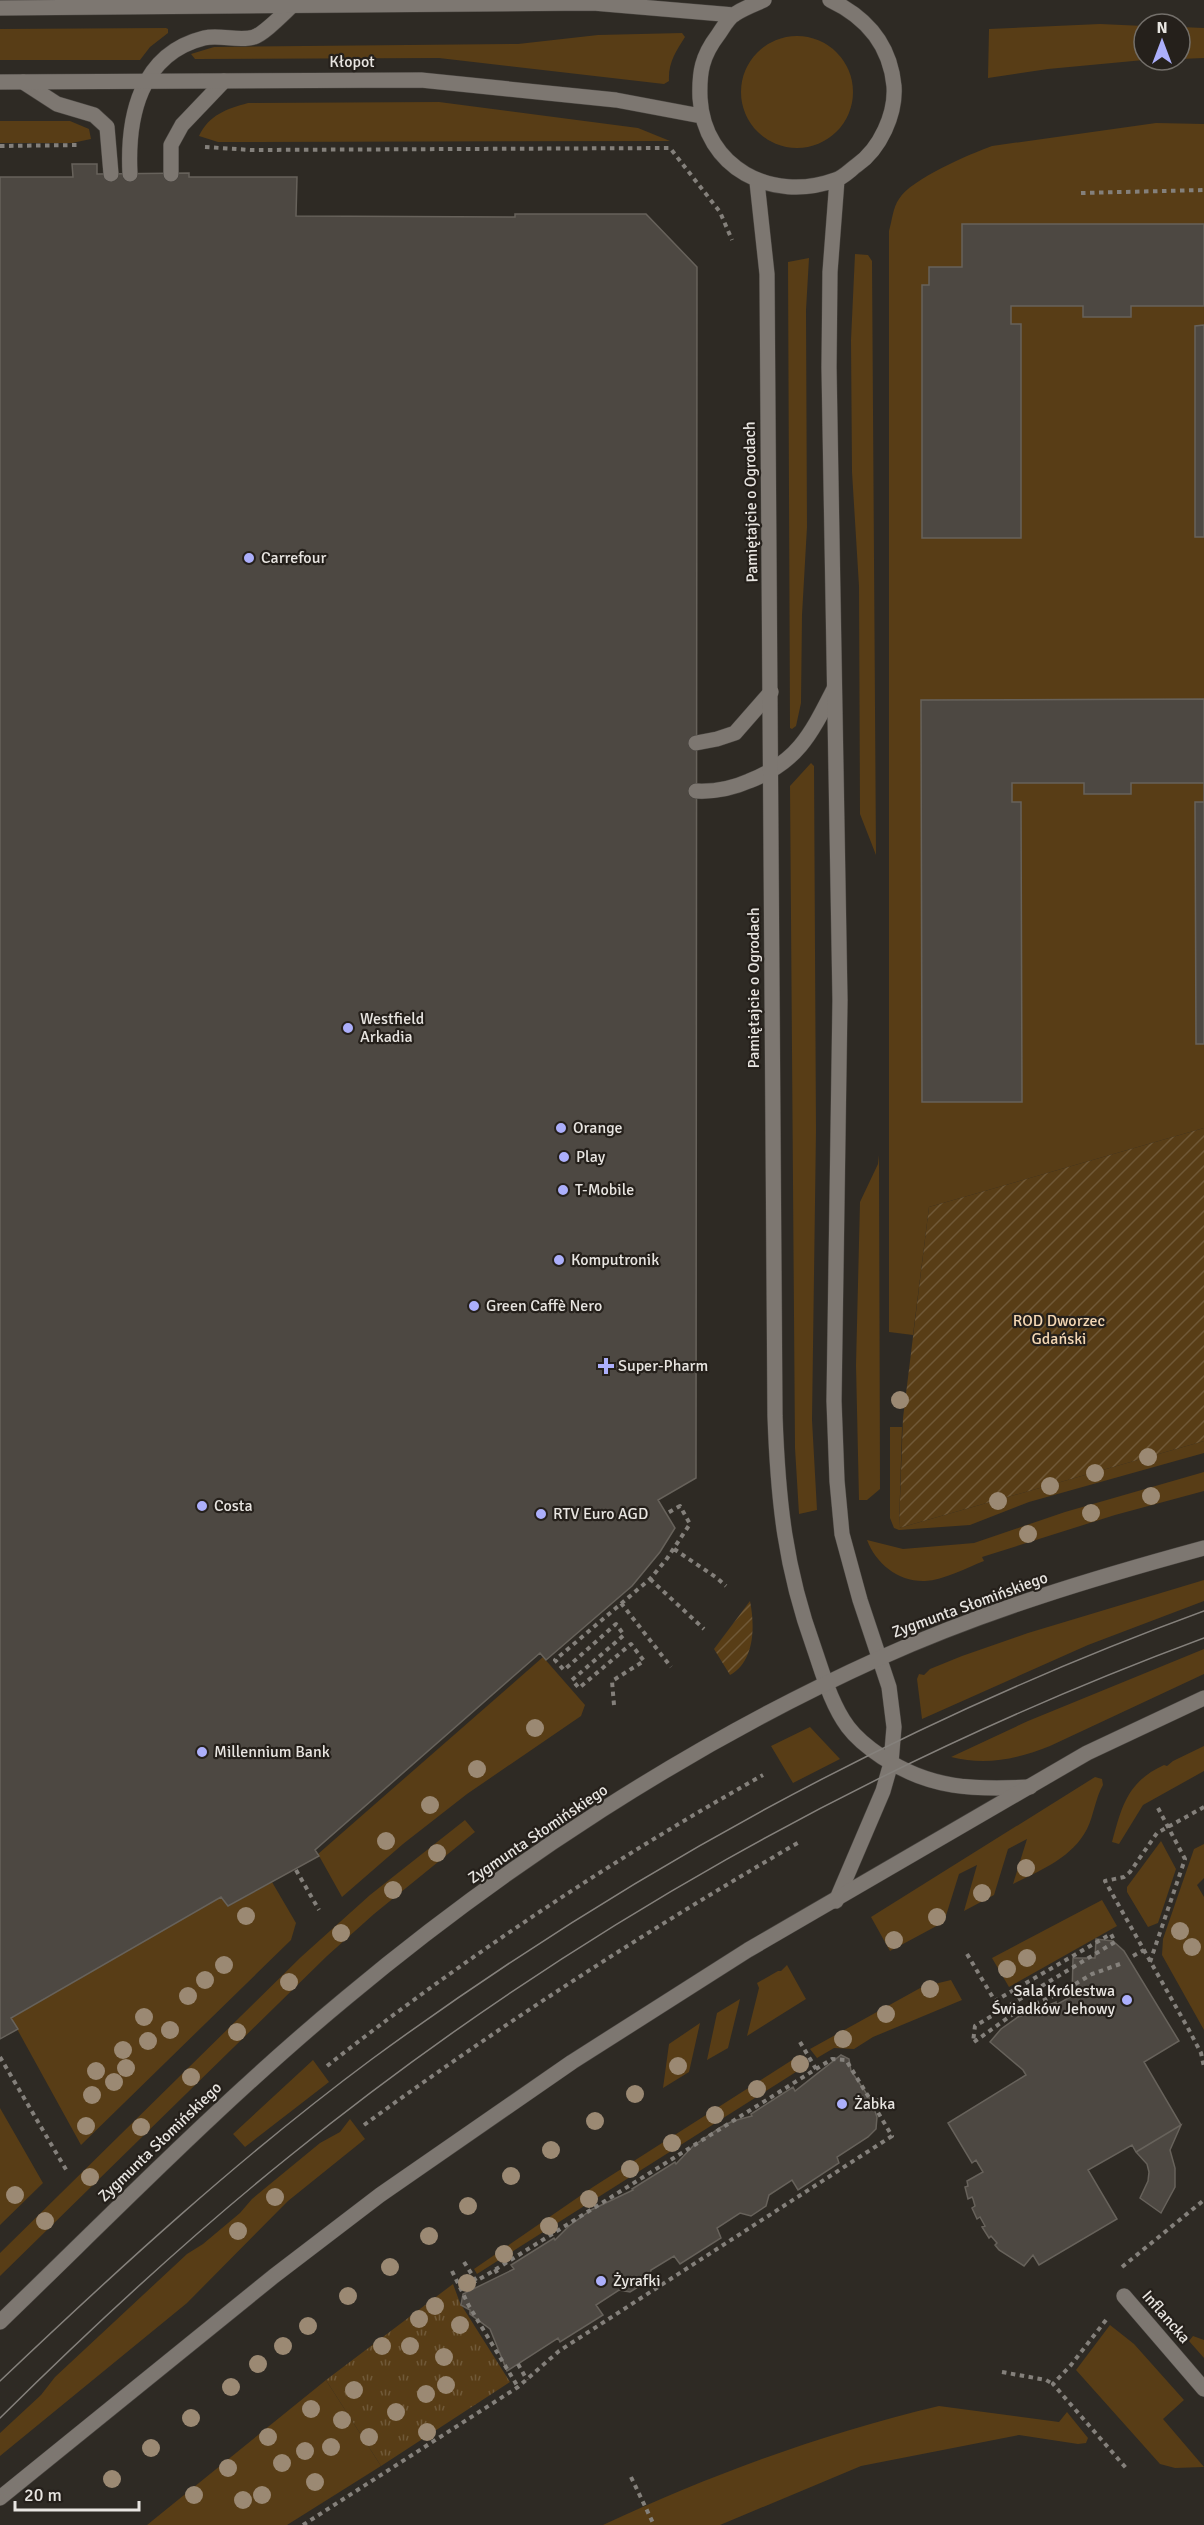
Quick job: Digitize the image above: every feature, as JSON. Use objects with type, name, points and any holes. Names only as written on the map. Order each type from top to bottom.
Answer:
[{"type":"street","points":[[764,0],[734,15],[708,48],[699,75],[701,116],[711,140],[738,170],[758,182],[793,189],[837,180],[869,157],[890,118],[894,87],[888,58],[872,29],[852,10],[830,0]]},
{"type":"street","points":[[0,8],[593,3],[734,15]]},
{"type":"street","points":[[130,174],[129,144],[137,104],[145,81],[164,60],[184,44],[207,37],[255,37],[293,6]]},
{"type":"street","name":"Kłopot","points":[[0,82],[421,80],[616,100],[701,116]]},
{"type":"street","points":[[171,174],[171,145],[182,125],[224,81]]},
{"type":"street","points":[[23,82],[57,104],[94,115],[107,127],[111,174]]},
{"type":"street","points":[[836,1901],[883,1791],[891,1763],[894,1727],[889,1687],[842,1533],[836,1462],[840,1000],[829,355],[830,272],[837,180]]},
{"type":"street","name":"Pamiętajcie o Ogrodach","points":[[758,182],[767,274],[773,1186],[778,1473],[781,1522],[787,1559],[804,1622],[826,1683],[849,1729],[891,1763],[917,1776],[960,1788],[1030,1787]]},
{"type":"street","points":[[696,791],[716,792],[771,773],[800,748],[818,721],[834,689]]},
{"type":"street","points":[[696,743],[735,733],[771,692]]},
{"type":"street","name":"Zygmunta Słomińskiego","points":[[0,2322],[218,2110],[346,1997],[392,1960],[536,1855],[646,1783],[736,1730],[879,1658],[1037,1598],[1204,1548]]},
{"type":"street","points":[[0,2498],[274,2276],[471,2130],[683,1990],[748,1950],[836,1901],[1087,1753],[1204,1698]]},
{"type":"street","name":"Inflancka","points":[[1124,2296],[1204,2389]]},
{"type":"path","points":[[0,146],[110,145]]},
{"type":"path","points":[[171,145],[251,150],[670,148],[720,212],[735,250]]},
{"type":"path","points":[[1081,193],[1204,190]]},
{"type":"path","points":[[614,1705],[612,1681],[644,1661],[631,1644],[579,1688],[572,1680],[624,1635],[616,1624],[564,1670],[555,1660],[650,1579],[674,1550],[690,1524],[680,1506],[666,1514]]},
{"type":"path","points":[[674,1550],[726,1586]]},
{"type":"path","points":[[650,1579],[704,1629]]},
{"type":"path","points":[[621,1603],[671,1667]]},
{"type":"path","points":[[610,1605],[614,1610]]},
{"type":"path","points":[[327,2066],[451,1973],[576,1888],[668,1830],[763,1775]]},
{"type":"path","points":[[1204,1807],[1157,1833],[1130,1872],[1105,1881],[1189,2030],[1201,2053],[1204,2067]]},
{"type":"path","points":[[1150,1962],[1185,1859],[1158,1808]]},
{"type":"path","points":[[364,2125],[572,1979],[801,1841]]},
{"type":"path","points":[[296,1870],[319,1910]]},
{"type":"path","points":[[967,1954],[995,2001],[1111,1934],[1115,1942],[975,2026],[974,2042],[1013,2014],[1062,1992],[1092,1974],[1120,1964]]},
{"type":"path","points":[[1132,1956],[1144,1950]]},
{"type":"path","points":[[800,2042],[816,2068]]},
{"type":"path","points":[[0,2057],[68,2173]]},
{"type":"path","points":[[303,2525],[518,2387],[559,2350],[892,2136],[846,2060],[832,2060],[476,2281],[464,2262]]},
{"type":"path","points":[[873,2104],[883,2097]]},
{"type":"path","points":[[1116,2272],[1204,2200]]},
{"type":"path","points":[[495,2270],[499,2276]]},
{"type":"path","points":[[452,2271],[469,2306],[518,2387]]},
{"type":"path","points":[[1053,2384],[1071,2365],[1124,2296]]},
{"type":"path","points":[[518,2364],[526,2380]]},
{"type":"path","points":[[1002,2372],[1046,2380],[1053,2384],[1126,2468]]},
{"type":"path","points":[[631,2477],[654,2525]]},
{"type":"green space","points":[[1100,24],[1132,25],[1132,61],[1048,69],[988,78],[989,29]]},
{"type":"green space","points":[[166,28],[168,33],[150,47],[140,60],[0,60],[0,29]]},
{"type":"green space","points":[[1192,28],[1204,28],[1204,58],[1192,58]]},
{"type":"green space","points":[[682,33],[685,37],[671,63],[669,81],[664,84],[439,58],[195,59],[191,54],[214,47],[518,44],[598,35]]},
{"type":"green space","points":[[797,36],[819,40],[837,52],[849,70],[853,92],[849,114],[837,132],[819,144],[797,148],[775,144],[757,132],[745,114],[741,92],[745,70],[757,52],[775,40]]},
{"type":"green space","points":[[439,102],[638,128],[670,141],[218,142],[199,136],[213,118],[248,103]]},
{"type":"green space","points":[[0,121],[70,121],[89,129],[91,139],[72,143],[0,143]]},
{"type":"green space","points":[[1156,123],[1204,124],[1204,1128],[929,1207],[913,1335],[889,1332],[889,231],[895,206],[906,191],[942,168],[982,150],[992,146]]},
{"type":"green space","points":[[855,254],[868,255],[872,261],[876,855],[860,814],[859,586],[852,472],[851,340]]},
{"type":"green space","points":[[809,258],[806,310],[807,527],[802,615],[801,703],[796,726],[792,729],[790,728],[788,262]]},
{"type":"green space","points":[[811,763],[814,766],[816,1130],[812,1420],[817,1510],[799,1514],[795,1448],[790,786]]},
{"type":"green space","name":"ROD Dworzec Gdański","points":[[1204,1128],[1204,1441],[899,1528],[903,1418],[929,1207]]},
{"type":"green space","points":[[879,1155],[880,1489],[867,1500],[859,1500],[856,1365],[860,1202],[878,1164]]},
{"type":"green space","points":[[890,1427],[902,1427],[899,1528],[1204,1441],[1204,1453],[1029,1502],[970,1525],[899,1530],[894,1528],[890,1518]]},
{"type":"green space","points":[[1204,1472],[1204,1491],[1115,1515],[982,1557],[984,1561],[932,1580],[915,1581],[898,1575],[882,1564],[867,1540],[903,1549],[974,1543],[1065,1512]]},
{"type":"green space","points":[[1204,1580],[1204,1601],[1088,1645],[922,1719],[917,1679],[919,1674],[924,1675],[930,1669],[962,1656],[1028,1633]]},
{"type":"green space","points":[[750,1601],[752,1632],[749,1652],[738,1669],[730,1675],[714,1649]]},
{"type":"green space","points":[[1204,1649],[1204,1674],[1050,1746],[1002,1760],[977,1761],[951,1757],[1028,1721]]},
{"type":"green space","points":[[543,1657],[585,1705],[581,1716],[467,1794],[403,1844],[342,1897],[318,1854]]},
{"type":"green space","points":[[810,1727],[840,1759],[793,1783],[771,1746]]},
{"type":"green space","points":[[1204,1746],[1204,1771],[1143,1805],[1119,1844],[1112,1842],[1123,1806],[1134,1787],[1152,1772]]},
{"type":"green space","points":[[1095,1777],[1102,1779],[1103,1785],[1087,1829],[1073,1848],[1045,1868],[1013,1884],[1027,1839],[1008,1849],[994,1895],[964,1911],[977,1865],[959,1874],[944,1922],[890,1951],[871,1917]]},
{"type":"green space","points":[[465,1820],[475,1832],[374,1914],[327,1956],[0,2276],[0,2253],[301,1957],[370,1895]]},
{"type":"green space","points":[[1161,1841],[1176,1869],[1158,1923],[1148,1927],[1127,1892],[1127,1887]]},
{"type":"green space","points":[[1204,1844],[1204,1878],[1197,1885],[1204,1897],[1204,2030],[1162,1955],[1163,1939],[1194,1849]]},
{"type":"green space","points":[[272,1882],[296,1923],[291,1940],[81,2145],[11,2018],[221,1897],[229,1906]]},
{"type":"green space","points":[[1102,1900],[1117,1926],[1009,1987],[992,1958]]},
{"type":"green space","points":[[787,1965],[806,1999],[747,2036],[759,1988],[757,1983],[781,1971]]},
{"type":"green space","points":[[951,1980],[962,2000],[873,2037],[854,2049],[834,2048],[817,2058],[810,2049],[922,1987]]},
{"type":"green space","points":[[740,1999],[728,2048],[707,2060],[717,2013]]},
{"type":"green space","points":[[700,2023],[689,2072],[663,2088],[669,2044]]},
{"type":"green space","points":[[800,2055],[807,2065],[477,2274],[474,2269],[593,2187]]},
{"type":"green space","points":[[313,2060],[329,2082],[245,2147],[233,2134]]},
{"type":"green space","points":[[0,2108],[43,2183],[0,2225]]},
{"type":"green space","points":[[350,2119],[365,2139],[288,2201],[187,2303],[0,2456],[0,2433],[41,2395],[55,2377],[187,2254],[203,2244],[240,2213],[252,2199],[320,2143],[340,2132]]},
{"type":"green space","points":[[453,2284],[460,2303],[510,2382],[381,2466],[326,2380]]},
{"type":"green space","points":[[1110,2325],[1134,2344],[1184,2400],[1163,2419],[1204,2467],[1175,2468],[1160,2464],[1076,2370]]},
{"type":"green space","points":[[1193,2336],[1204,2340],[1204,2358],[1189,2341]]},
{"type":"green space","points":[[326,2380],[381,2466],[287,2525],[147,2525]]},
{"type":"green space","points":[[939,2406],[1059,2422],[1067,2412],[1088,2438],[1086,2443],[1078,2444],[1019,2435],[861,2466],[720,2525],[603,2525],[685,2489],[768,2457],[852,2429]]},
{"type":"building","name":"Westfield Arkadia","points":[[72,164],[97,164],[97,174],[189,173],[189,177],[297,177],[296,216],[515,217],[515,214],[646,214],[697,267],[696,1478],[658,1500],[675,1528],[660,1552],[632,1586],[546,1660],[540,1653],[315,1850],[319,1856],[228,1906],[221,1897],[11,2018],[18,2029],[0,2039],[0,177],[73,177]]},
{"type":"building","points":[[962,224],[1204,224],[1204,306],[1131,306],[1131,317],[1083,317],[1083,306],[1011,306],[1011,324],[1021,324],[1021,538],[922,538],[922,285],[929,285],[929,267],[962,267]]},
{"type":"building","points":[[1204,325],[1204,537],[1195,537],[1195,326]]},
{"type":"building","points":[[1204,699],[1204,783],[1131,783],[1131,794],[1084,794],[1084,783],[1012,783],[1012,802],[1021,802],[1022,1102],[922,1102],[921,700]]},
{"type":"building","points":[[1195,802],[1204,802],[1204,1044],[1196,1044]]},
{"type":"building","points":[[1096,1939],[1113,1941],[1124,1951],[1179,2041],[1144,2062],[1181,2125],[1136,2152],[1132,2145],[1088,2170],[1117,2219],[1039,2265],[1033,2255],[1024,2266],[999,2250],[995,2245],[997,2243],[991,2236],[989,2238],[982,2227],[985,2226],[980,2217],[977,2219],[972,2208],[975,2206],[973,2199],[972,2197],[968,2199],[965,2187],[968,2186],[967,2181],[983,2172],[976,2160],[972,2163],[948,2123],[1026,2075],[990,2042],[1001,2029],[1018,2017],[1056,2002],[1056,2005],[1072,1996],[1073,1958],[1095,1958]]},
{"type":"building","points":[[841,2055],[849,2059],[851,2071],[871,2100],[877,2117],[876,2129],[868,2137],[837,2157],[839,2163],[798,2190],[792,2180],[769,2195],[766,2206],[751,2216],[740,2213],[717,2228],[721,2238],[680,2264],[674,2256],[651,2270],[648,2281],[630,2292],[619,2290],[596,2305],[603,2315],[560,2342],[558,2338],[507,2371],[490,2329],[470,2314],[470,2310],[461,2305],[463,2294],[514,2269],[511,2265],[554,2238],[555,2240],[591,2210],[633,2190],[675,2162],[676,2164],[693,2146],[721,2127],[752,2116],[751,2114],[793,2087],[795,2091]]},
{"type":"building","points":[[1181,2125],[1170,2150],[1175,2168],[1175,2187],[1161,2213],[1140,2198],[1148,2181],[1149,2172],[1147,2164],[1136,2152]]},
{"type":"tram line","points":[[0,2381],[181,2214],[323,2096],[469,1991],[568,1925],[669,1864],[877,1751],[1093,1654],[1204,1611]]},
{"type":"tram line","points":[[0,2418],[142,2283],[291,2155],[395,2074],[503,1998],[613,1926],[726,1859],[843,1797],[961,1739],[1082,1686],[1204,1638]]},
{"type":"place","name":"Carrefour","points":[[249,558]]},
{"type":"place","name":"Westfield Arkadia","points":[[348,1028]]},
{"type":"place","name":"Orange","points":[[561,1128]]},
{"type":"place","name":"Play","points":[[564,1157]]},
{"type":"place","name":"T-Mobile","points":[[563,1190]]},
{"type":"place","name":"Komputronik","points":[[559,1260]]},
{"type":"place","name":"Green Caffè Nero","points":[[474,1306]]},
{"type":"place","name":"Super-Pharm","points":[[606,1366]]},
{"type":"place","name":"Costa","points":[[202,1506]]},
{"type":"place","name":"RTV Euro AGD","points":[[541,1514]]},
{"type":"place","name":"Millennium Bank","points":[[202,1752]]},
{"type":"place","name":"Sala Królestwa Świadków Jehowy","points":[[1127,2000]]},
{"type":"place","name":"Żabka","points":[[842,2104]]},
{"type":"place","name":"Żyrafki","points":[[601,2281]]}]
